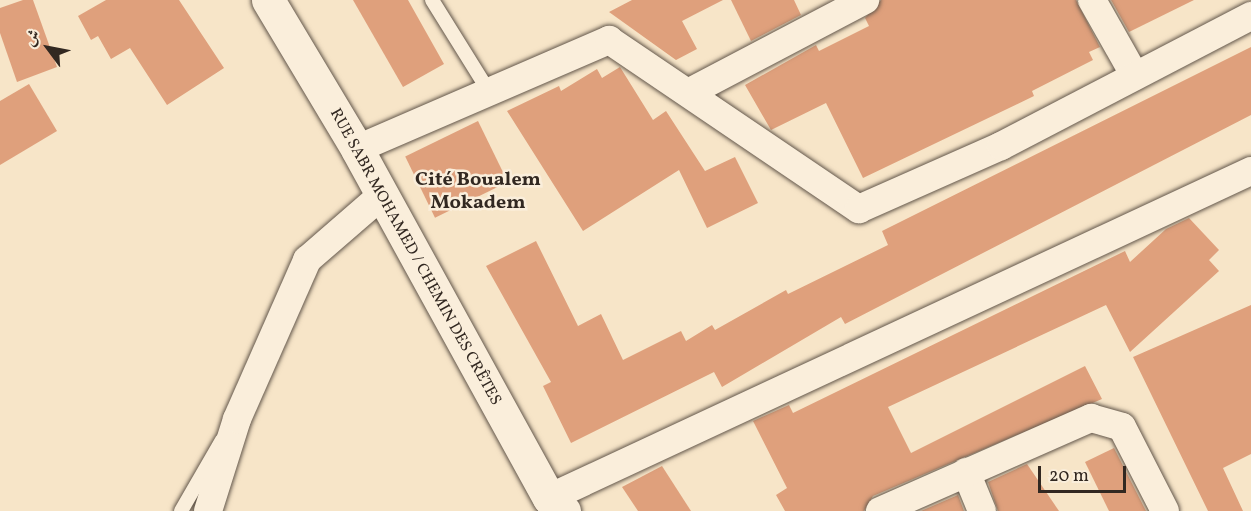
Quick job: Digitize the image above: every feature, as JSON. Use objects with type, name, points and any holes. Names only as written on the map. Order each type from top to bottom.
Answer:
[{"type":"street","name":"RUE SABR MOHAMED / CHEMIN DES CRÊTES","points":[[268,0],[357,149],[555,507]]},
{"type":"street","points":[[690,92],[865,0]]},
{"type":"street","points":[[1092,0],[1135,76]]},
{"type":"street","points":[[357,149],[488,90],[609,40],[690,92],[859,209],[1001,146],[1251,16]]},
{"type":"street","points":[[555,507],[1251,171]]},
{"type":"street","points":[[208,511],[237,419],[307,260],[382,195]]},
{"type":"street","points":[[880,511],[1091,418],[1108,421],[1122,427],[1165,511]]},
{"type":"street","points":[[966,472],[982,511]]},
{"type":"lane","points":[[432,0],[488,90]]},
{"type":"lane","points":[[182,511],[208,458],[237,419]]},
{"type":"building","points":[[23,0],[33,0],[57,67],[17,82],[0,33],[0,8]]},
{"type":"building","points":[[106,0],[179,0],[224,68],[167,105],[130,48],[111,59],[98,36],[91,40],[78,16]]},
{"type":"building","points":[[353,0],[408,0],[444,64],[403,87]]},
{"type":"building","points":[[632,0],[723,0],[682,21],[697,49],[676,60],[609,12]]},
{"type":"building","points":[[731,0],[794,0],[801,15],[751,41]]},
{"type":"building","points":[[881,0],[1076,0],[1100,47],[1089,52],[1093,60],[1032,91],[1034,96],[863,178],[826,103],[771,130],[745,85],[816,45],[819,51],[869,26],[865,18]]},
{"type":"building","points":[[1111,0],[1194,0],[1129,32]]},
{"type":"building","points":[[1251,47],[1251,115],[845,324],[841,317],[722,387],[714,372],[571,443],[543,386],[551,382],[486,266],[536,241],[578,326],[601,314],[623,360],[681,331],[686,341],[712,325],[715,330],[786,290],[788,294],[888,245],[882,231]]},
{"type":"building","points":[[620,67],[653,120],[666,111],[705,171],[735,157],[758,203],[707,228],[679,170],[583,231],[507,111],[559,86],[561,91],[597,69],[602,78]]},
{"type":"building","points":[[29,84],[57,131],[0,165],[0,101]]},
{"type":"building","points":[[478,121],[508,182],[435,218],[405,157]]},
{"type":"building","points":[[1189,218],[1219,250],[1209,260],[1219,271],[1130,352],[1106,305],[888,407],[911,453],[1085,366],[1102,399],[873,496],[864,511],[785,511],[776,495],[787,488],[753,421],[789,405],[793,413],[1125,251],[1130,262],[1166,229]]},
{"type":"building","points":[[1251,305],[1251,454],[1223,468],[1243,511],[1208,511],[1133,357]]},
{"type":"building","points":[[1114,448],[1146,511],[1109,511],[1085,462]]},
{"type":"building","points":[[1027,464],[1059,511],[998,511],[988,482]]},
{"type":"building","points":[[662,466],[691,511],[638,511],[622,487]]},
{"type":"building","points":[[958,495],[964,511],[921,511]]},
{"type":"district","name":"Cité Boualem Mokadem","points":[[478,192]]}]
